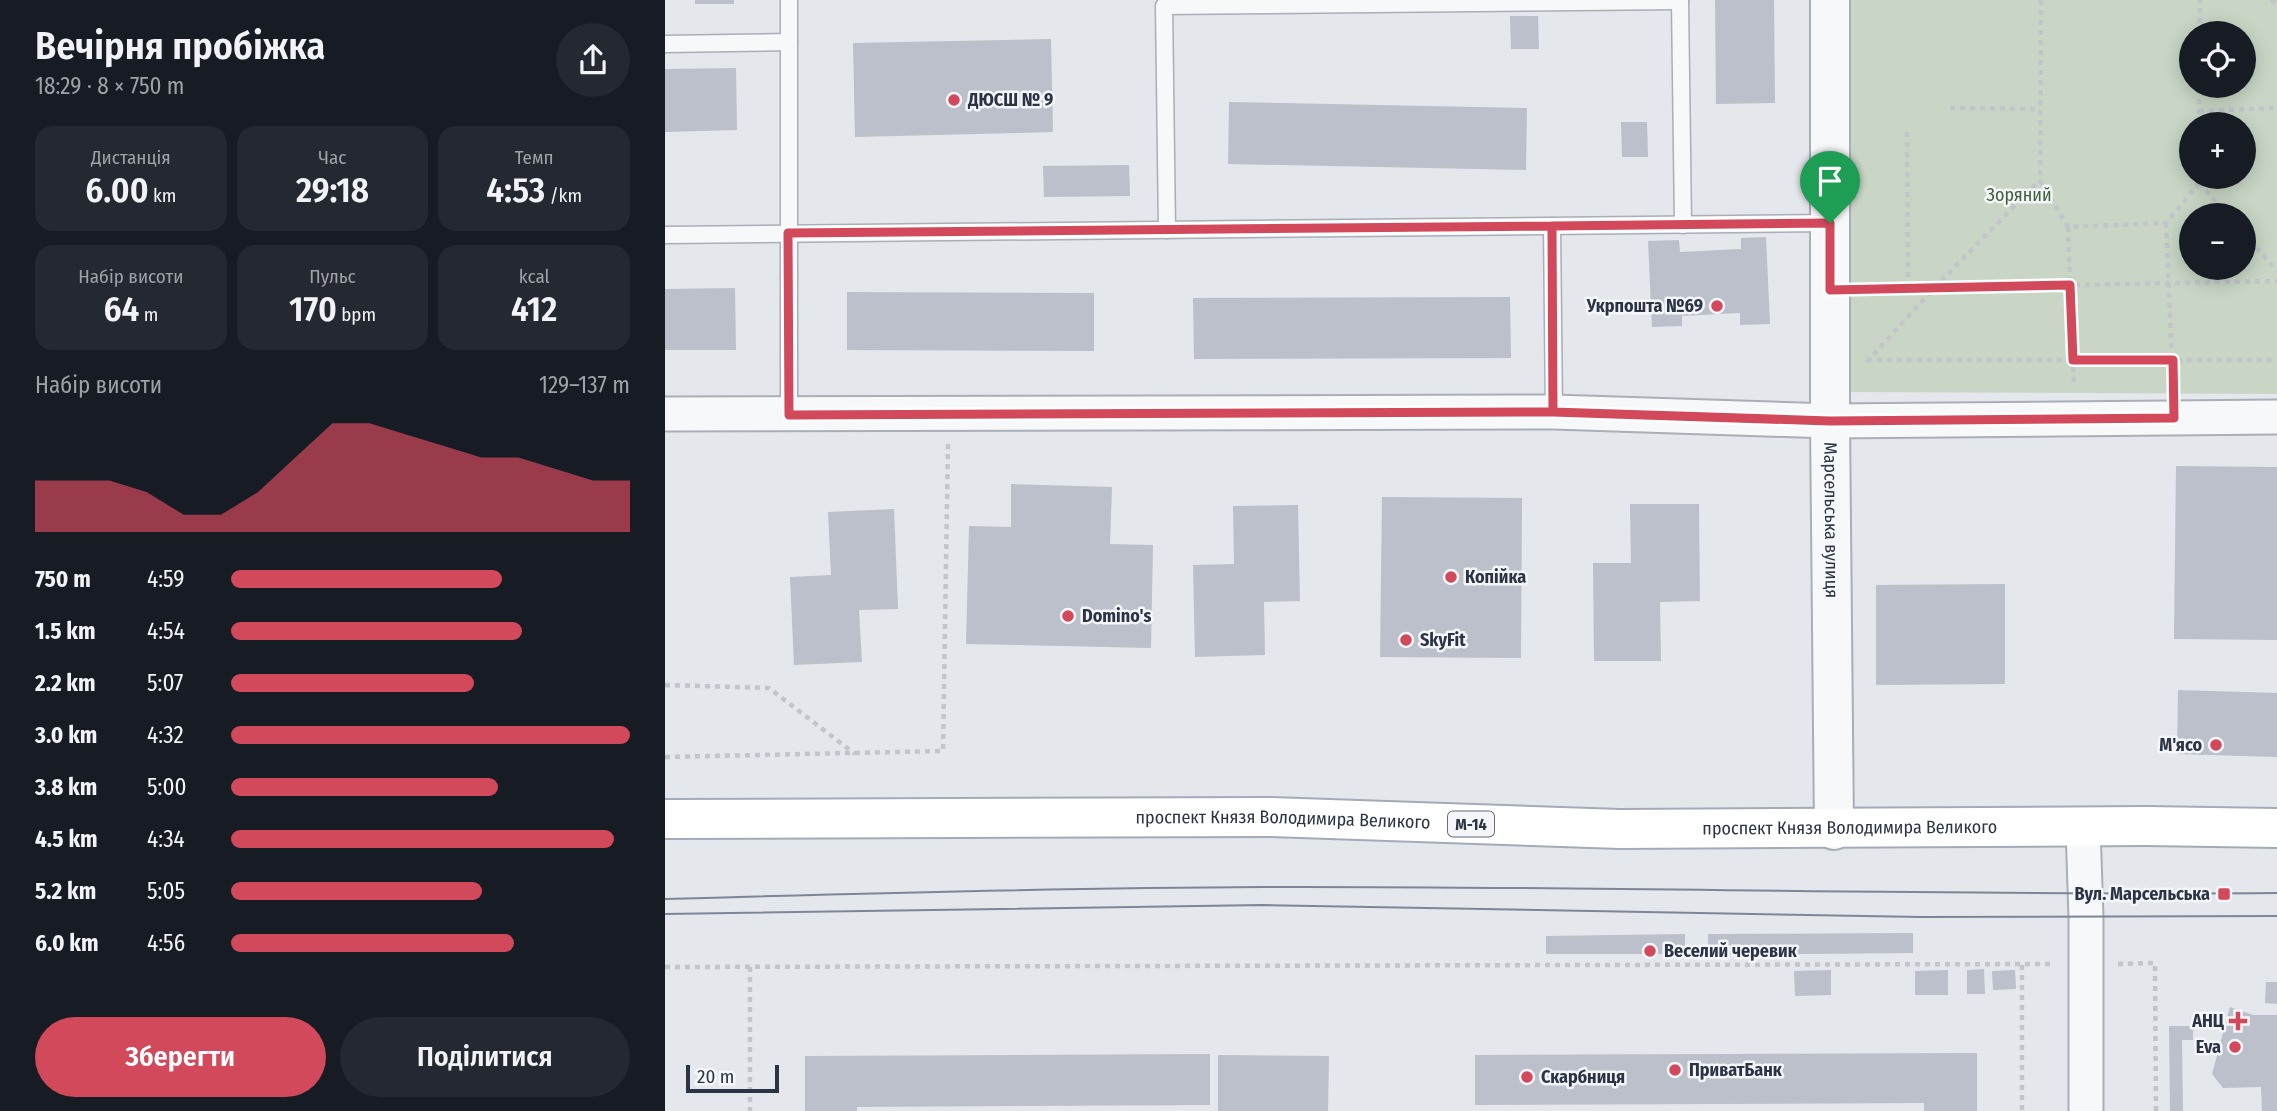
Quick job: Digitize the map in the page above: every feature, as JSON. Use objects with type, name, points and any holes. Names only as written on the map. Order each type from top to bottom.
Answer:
[{"type":"main road","name":"проспект Князя Володимира Великого","points":[[665,819],[1271,817],[1621,830],[2277,828]]},
{"type":"street","name":"Марсельська вулиця","points":[[1830,0],[1834,830]]},
{"type":"street","points":[[665,414],[1553,412],[1830,421],[2277,417]]},
{"type":"street","points":[[2083,827],[2086,1111]]},
{"type":"lane","points":[[789,0],[789,415]]},
{"type":"lane","points":[[1167,230],[1164,6],[1680,0],[1683,225]]},
{"type":"lane","points":[[665,44],[789,42]]},
{"type":"lane","points":[[665,235],[1830,223]]},
{"type":"lane","points":[[1552,226],[1553,412]]},
{"type":"path","points":[[2041,0],[2040,180],[2068,227],[2075,419]]},
{"type":"path","points":[[2200,0],[2200,21]]},
{"type":"path","points":[[2271,0],[2277,4]]},
{"type":"path","points":[[2199,98],[2199,111],[2277,108]]},
{"type":"path","points":[[1950,108],[2040,109]]},
{"type":"path","points":[[1907,132],[1908,289]]},
{"type":"path","points":[[1861,370],[1867,360],[1934,288],[2040,180]]},
{"type":"path","points":[[2174,418],[2166,223],[2192,189]]},
{"type":"path","points":[[2206,189],[2218,203]]},
{"type":"path","points":[[2068,227],[2166,223]]},
{"type":"path","points":[[2256,248],[2277,271]]},
{"type":"path","points":[[1830,290],[2277,281]]},
{"type":"path","points":[[1867,360],[2277,359]]},
{"type":"path","points":[[665,757],[943,751],[948,414]]},
{"type":"path","points":[[665,685],[769,688],[855,754]]},
{"type":"path","points":[[665,967],[2155,963],[2156,1111]]},
{"type":"path","points":[[2022,965],[2022,1111]]},
{"type":"path","points":[[750,967],[750,1111]]},
{"type":"green space","name":"Зоряний","points":[[1846,0],[2277,0],[2277,394],[1846,392]]},
{"type":"building","points":[[695,0],[734,0],[734,4],[695,4]]},
{"type":"building","points":[[1715,0],[1774,0],[1775,103],[1716,104]]},
{"type":"building","points":[[1510,16],[1538,16],[1539,49],[1511,49]]},
{"type":"building","points":[[1051,39],[1053,132],[855,137],[853,43]]},
{"type":"building","points":[[736,68],[737,130],[665,132],[665,69]]},
{"type":"building","points":[[1229,102],[1527,108],[1526,170],[1228,164]]},
{"type":"building","points":[[1621,122],[1647,122],[1648,157],[1622,157]]},
{"type":"building","points":[[1129,165],[1130,196],[1044,197],[1043,166]]},
{"type":"building","points":[[1766,237],[1770,324],[1740,325],[1740,313],[1682,316],[1682,326],[1652,327],[1648,241],[1679,240],[1680,252],[1741,249],[1741,238]]},
{"type":"building","points":[[735,288],[736,350],[665,350],[665,289]]},
{"type":"building","points":[[847,292],[1094,293],[1094,351],[847,350]]},
{"type":"building","points":[[1510,297],[1511,358],[1194,359],[1193,298]]},
{"type":"building","points":[[2176,466],[2277,467],[2277,640],[2174,639]]},
{"type":"building","points":[[1011,484],[1112,487],[1110,544],[1153,545],[1151,648],[966,644],[969,526],[1011,527]]},
{"type":"building","name":"Копійка","points":[[1382,497],[1522,498],[1521,658],[1380,657]]},
{"type":"building","points":[[1630,504],[1699,504],[1700,601],[1660,602],[1661,661],[1594,661],[1593,563],[1631,563]]},
{"type":"building","points":[[1298,505],[1300,601],[1264,602],[1265,655],[1195,657],[1193,565],[1234,564],[1233,506]]},
{"type":"building","points":[[894,509],[898,609],[859,610],[862,662],[794,665],[790,577],[831,575],[828,512]]},
{"type":"building","points":[[2005,584],[2005,684],[1876,685],[1876,585]]},
{"type":"building","points":[[2178,690],[2277,693],[2277,757],[2177,754]]},
{"type":"building","points":[[1913,933],[1913,953],[1708,955],[1708,934]]},
{"type":"building","points":[[1685,934],[1685,954],[1546,954],[1546,936]]},
{"type":"building","points":[[1984,969],[1985,994],[1967,994],[1967,970]]},
{"type":"building","points":[[1831,970],[1831,995],[1795,996],[1794,971]]},
{"type":"building","points":[[1948,970],[1948,995],[1915,995],[1915,971]]},
{"type":"building","points":[[2015,970],[2016,989],[1993,990],[1992,971]]},
{"type":"building","points":[[2266,982],[2277,982],[2277,1004],[2265,1003]]},
{"type":"building","points":[[2230,1007],[2253,1015],[2277,1015],[2277,1111],[2262,1111],[2261,1087],[2223,1088],[2212,1074]]},
{"type":"building","points":[[2169,1026],[2193,1026],[2193,1040],[2182,1040],[2183,1111],[2170,1111]]},
{"type":"building","points":[[1977,1053],[1977,1111],[1924,1111],[1924,1103],[1475,1105],[1475,1055]]},
{"type":"building","points":[[1210,1054],[1210,1105],[857,1107],[857,1111],[805,1111],[805,1056]]},
{"type":"building","points":[[1218,1055],[1329,1056],[1328,1111],[1218,1111]]},
{"type":"tram line","points":[[665,899],[1264,887],[2277,893]]},
{"type":"tram line","points":[[665,914],[1263,905],[1921,917],[2277,916]]},
{"type":"place","name":"ДЮСШ № 9","points":[[954,100]]},
{"type":"place","name":"Укрпошта №69","points":[[1717,306]]},
{"type":"place","name":"Копійка","points":[[1451,577]]},
{"type":"place","name":"Domino's","points":[[1068,616]]},
{"type":"place","name":"SkyFit","points":[[1406,640]]},
{"type":"place","name":"М'ясо","points":[[2216,745]]},
{"type":"place","name":"Вул. Марсельська","points":[[2224,894]]},
{"type":"place","name":"Веселий черевик","points":[[1650,951]]},
{"type":"place","name":"АНЦ","points":[[2238,1021]]},
{"type":"place","name":"Eva","points":[[2235,1047]]},
{"type":"place","name":"ПриватБанк","points":[[1675,1070]]},
{"type":"place","name":"Скарбниця","points":[[1527,1077]]},
{"type":"route","points":[[1830,223],[1552,226],[1553,412],[789,415],[788,233],[1552,226],[1553,319],[1553,412],[1830,421],[2174,418],[2173,360],[2073,360],[2070,285],[1830,290],[1830,223]]}]
